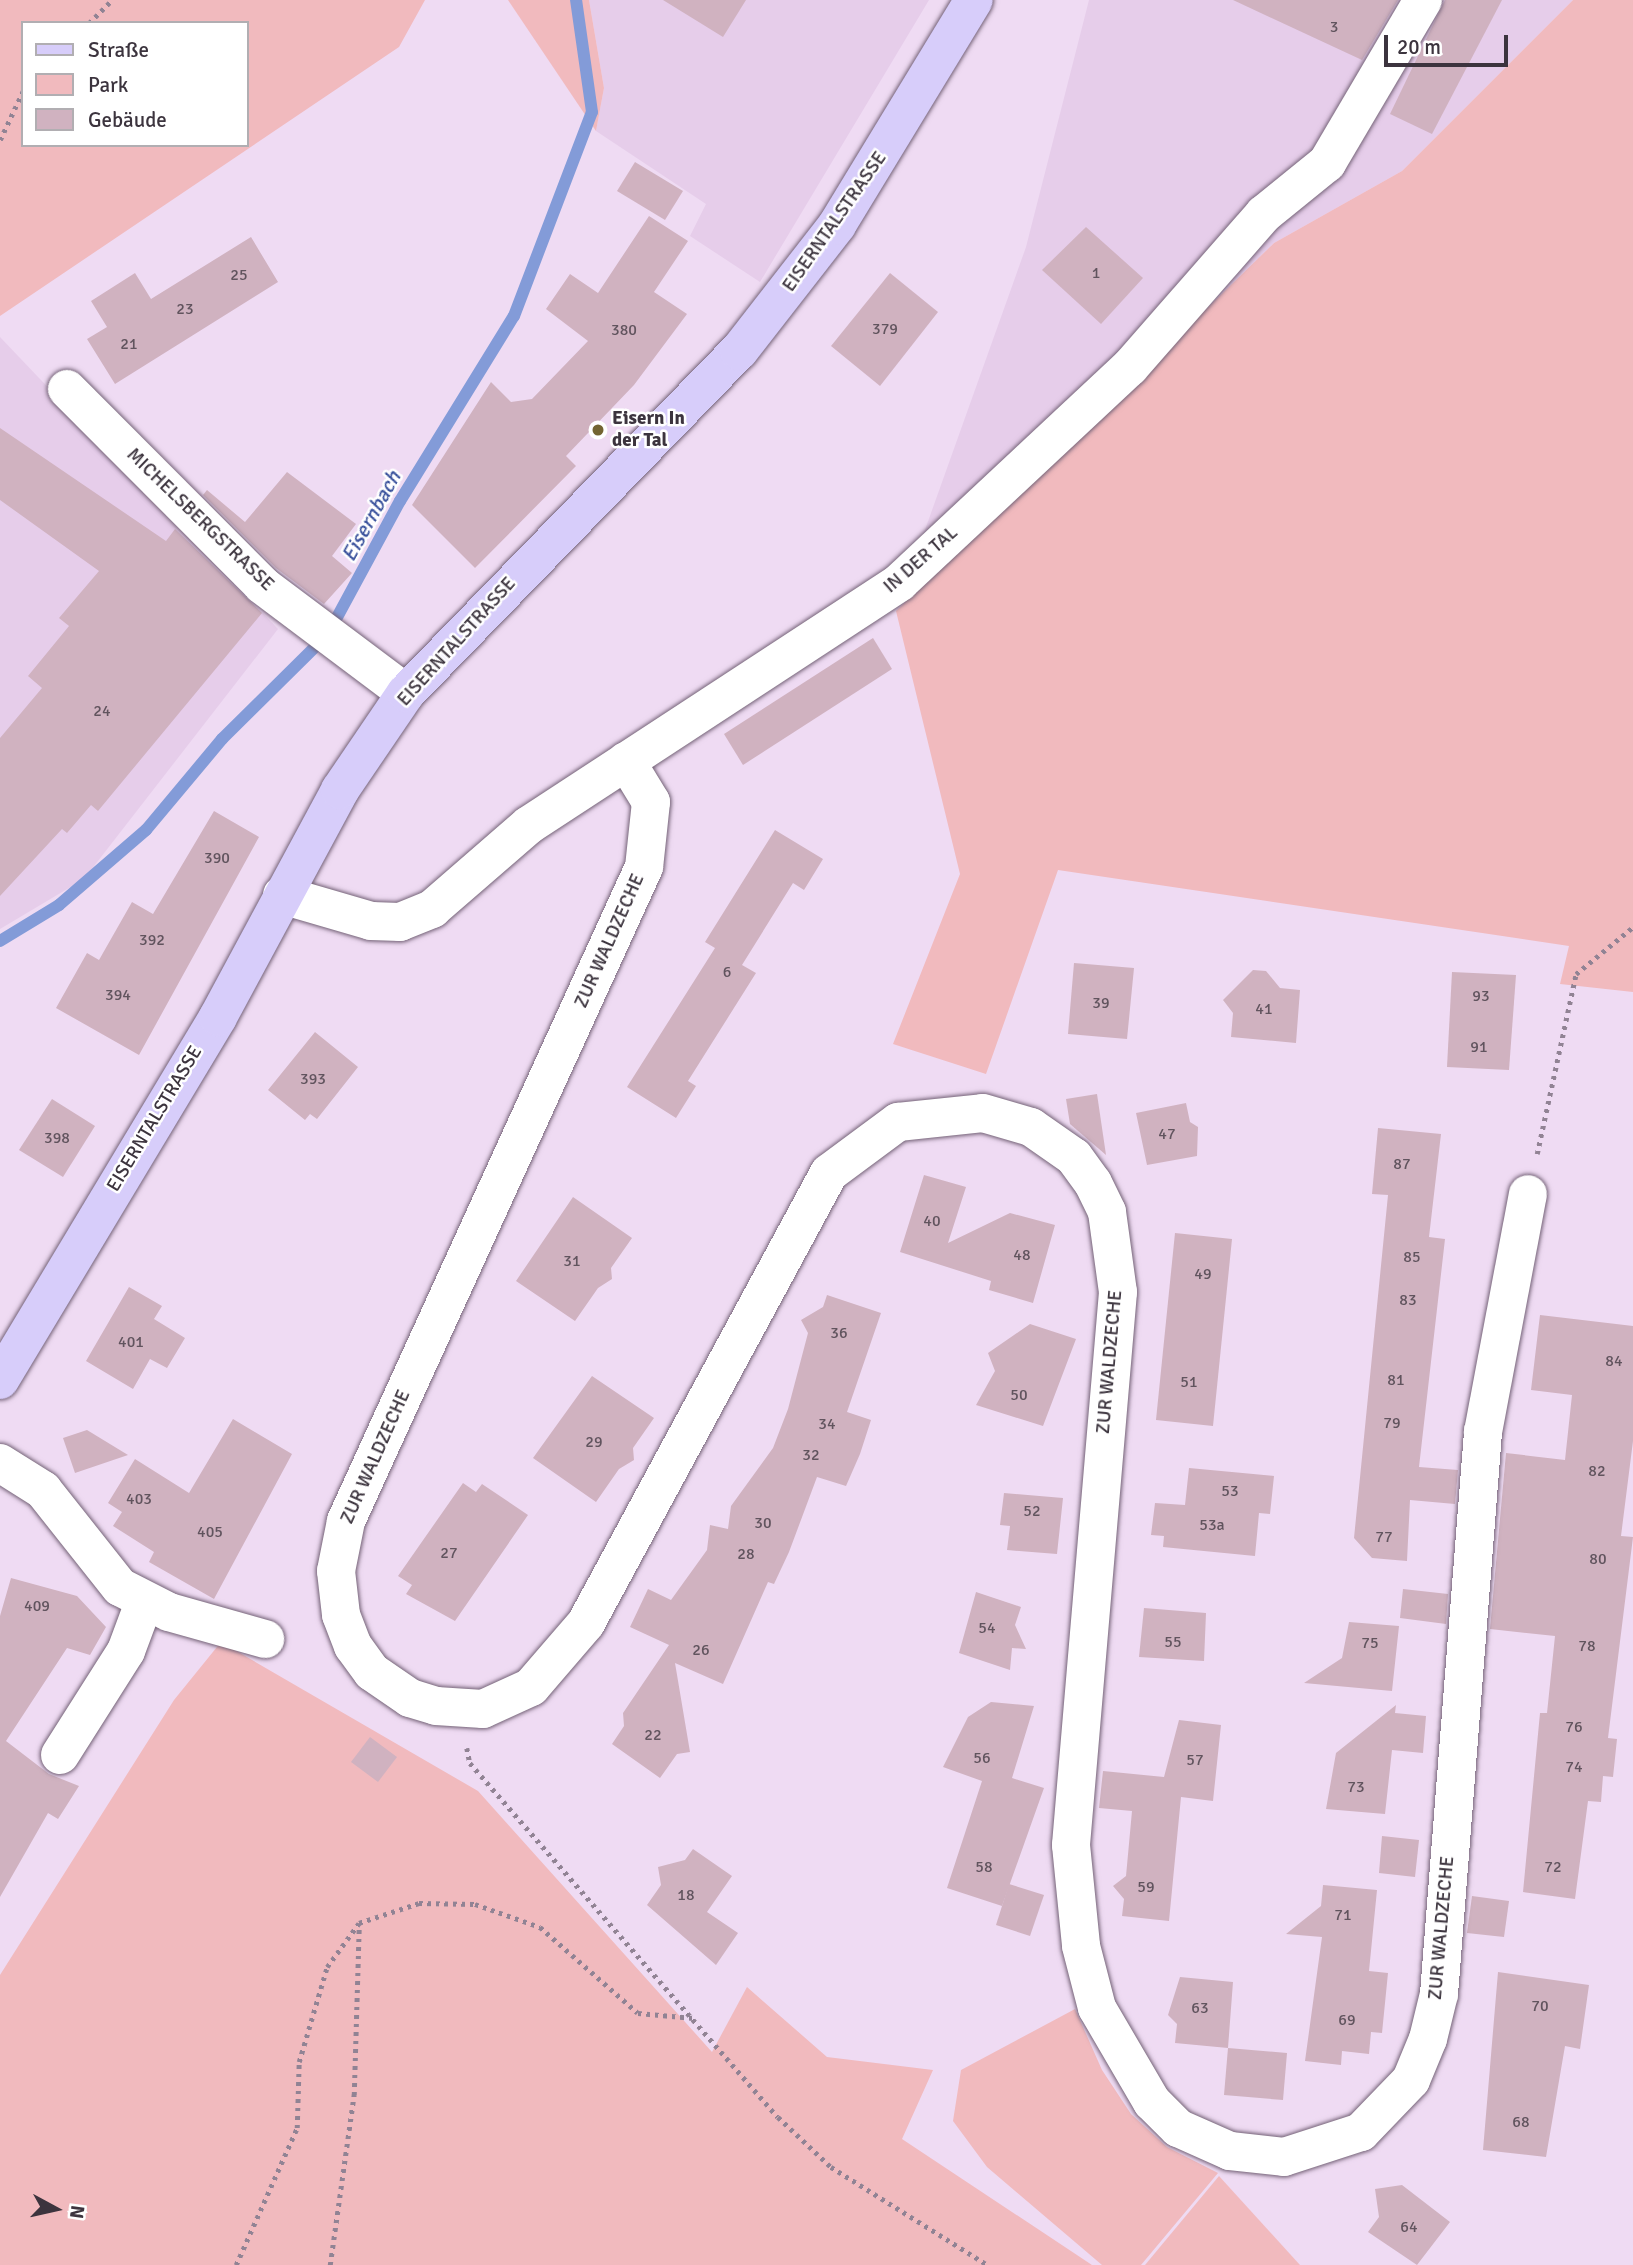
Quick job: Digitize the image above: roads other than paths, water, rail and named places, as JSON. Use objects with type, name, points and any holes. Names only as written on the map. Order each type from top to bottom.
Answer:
[{"type":"main road","name":"EISERNTALSTRASSE","points":[[0,1380],[218,1017],[340,790],[406,693],[739,351],[837,225],[974,0]]},
{"type":"street","name":"IN DER TAL","points":[[282,895],[371,921],[400,922],[432,909],[529,825],[901,582],[1130,367],[1264,215],[1327,163],[1423,0]]},
{"type":"street","name":"MICHELSBERGSTRASSE","points":[[67,389],[262,585],[332,633],[406,693]]},
{"type":"street","name":"ZUR WALDZECHE","points":[[626,761],[650,802],[644,867],[346,1521],[336,1571],[341,1615],[372,1672],[410,1698],[460,1709],[512,1700],[552,1669],[586,1623],[829,1173],[898,1122],[983,1113],[1031,1127],[1074,1157],[1093,1183],[1107,1212],[1118,1292],[1071,1845],[1081,1946],[1097,2008],[1152,2102],[1204,2143],[1284,2157],[1361,2132],[1411,2080],[1439,1994],[1483,1432],[1528,1194]]},
{"type":"street","points":[[0,1463],[43,1490],[120,1587],[145,1600],[265,1639]]},
{"type":"street","points":[[60,1755],[126,1651],[145,1600]]},
{"type":"waterway","name":"Eisernbach","points":[[0,941],[59,905],[146,830],[222,739],[328,634],[400,501],[514,316],[592,112],[576,0]]},
{"type":"place","name":"Eisern In der Tal","points":[[598,430]]}]
